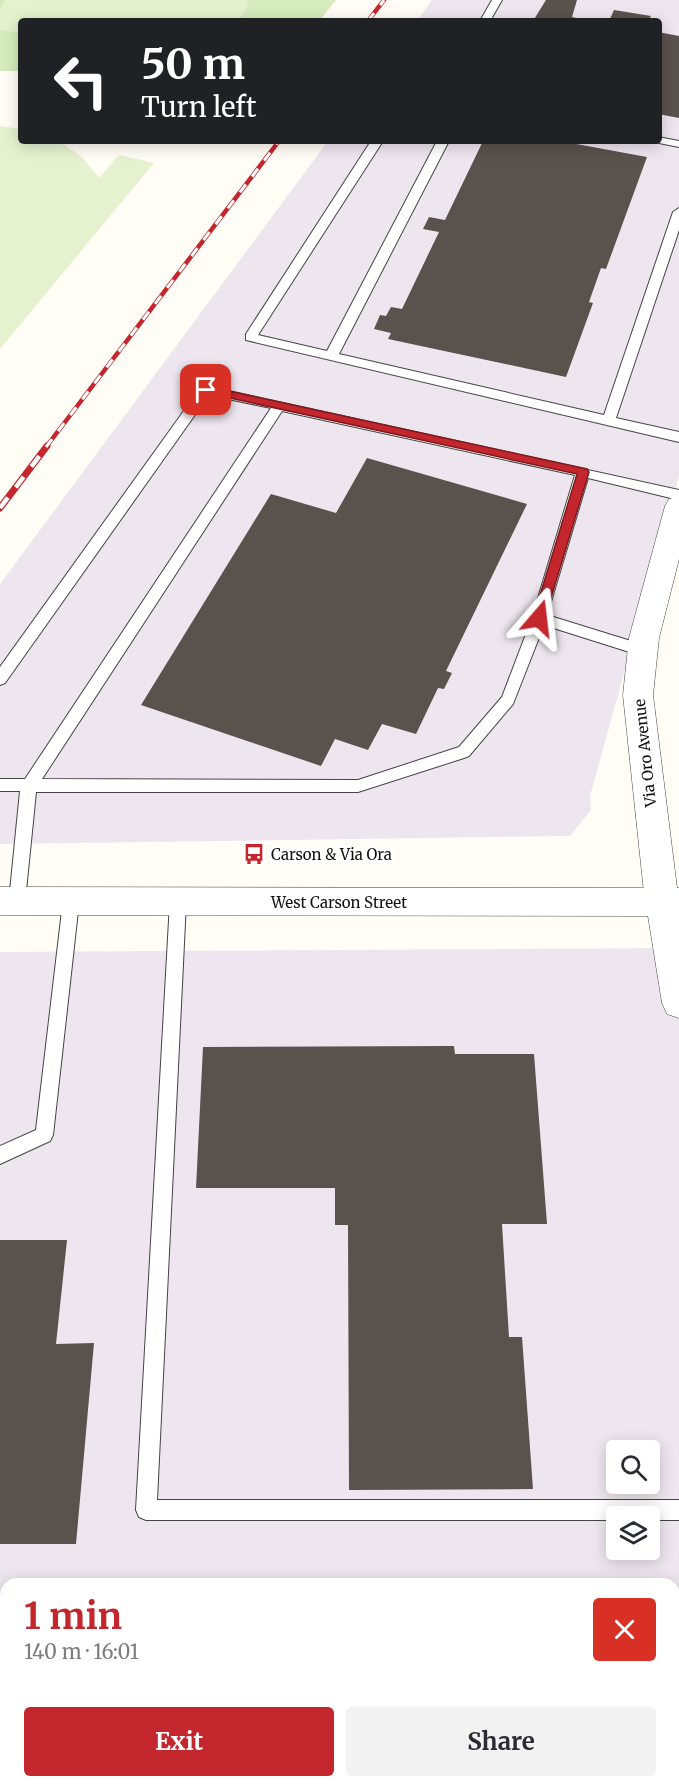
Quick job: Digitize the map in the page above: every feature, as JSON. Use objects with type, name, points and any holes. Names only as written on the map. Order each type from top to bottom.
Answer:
[{"type":"street","name":"Via Oro Avenue","points":[[679,506],[642,650],[638,695],[671,902],[679,1003]]},
{"type":"street","name":"West Carson Street","points":[[9,901],[671,902]]},
{"type":"lane","points":[[487,18],[496,0]]},
{"type":"lane","points":[[662,141],[679,144]]},
{"type":"lane","points":[[375,144],[250,337],[679,437]]},
{"type":"lane","points":[[331,356],[441,144]]},
{"type":"lane","points":[[609,420],[679,212]]},
{"type":"lane","points":[[0,679],[206,390],[679,495]]},
{"type":"lane","points":[[9,901],[29,785],[279,406]]},
{"type":"lane","points":[[0,785],[358,786],[464,753],[508,700],[539,618],[583,472]]},
{"type":"lane","points":[[539,618],[642,650]]},
{"type":"lane","points":[[0,1155],[44,1135],[71,902]]},
{"type":"lane","points":[[178,902],[146,1510],[679,1510]]},
{"type":"shaded area","points":[[432,0],[679,0],[679,476],[590,796],[591,810],[570,836],[0,844],[0,584],[326,144],[662,144],[662,18],[419,18]]},
{"type":"shaded area","points":[[679,948],[679,1578],[0,1578],[0,952]]},
{"type":"green space","points":[[0,0],[336,0],[321,18],[18,18],[18,71],[0,71]]},
{"type":"green space","points":[[5,0],[247,0],[248,5],[241,18],[18,18],[18,33],[0,30],[0,10]]},
{"type":"green space","points":[[0,126],[18,129],[18,144],[63,144],[82,157],[99,178],[119,155],[154,163],[0,349]]},
{"type":"building","points":[[546,0],[577,0],[572,17],[576,18],[535,18]]},
{"type":"building","points":[[614,10],[651,16],[650,18],[610,18]]},
{"type":"building","points":[[662,33],[679,36],[679,118],[662,115]]},
{"type":"building","points":[[482,144],[576,144],[647,157],[606,269],[601,268],[589,302],[593,303],[566,377],[388,339],[391,333],[374,329],[380,315],[386,316],[391,307],[402,309],[439,232],[423,229],[429,217],[445,220]]},
{"type":"building","points":[[367,458],[527,504],[446,671],[452,673],[444,689],[438,688],[416,734],[382,724],[368,750],[335,739],[321,766],[141,705],[271,494],[336,513]]},
{"type":"building","points":[[454,1046],[455,1054],[534,1054],[547,1224],[502,1224],[509,1337],[522,1337],[533,1489],[349,1490],[348,1225],[335,1225],[335,1188],[196,1188],[203,1047]]},
{"type":"building","points":[[0,1240],[67,1240],[56,1344],[94,1343],[76,1544],[0,1544]]},
{"type":"railway","points":[[370,18],[384,0]]},
{"type":"railway","points":[[46,447],[277,144]]},
{"type":"railway","points":[[0,508],[47,446]]},
{"type":"place","name":"Carson & Via Ora","points":[[254,854]]},
{"type":"route","points":[[206,390],[583,472],[539,618]]}]
